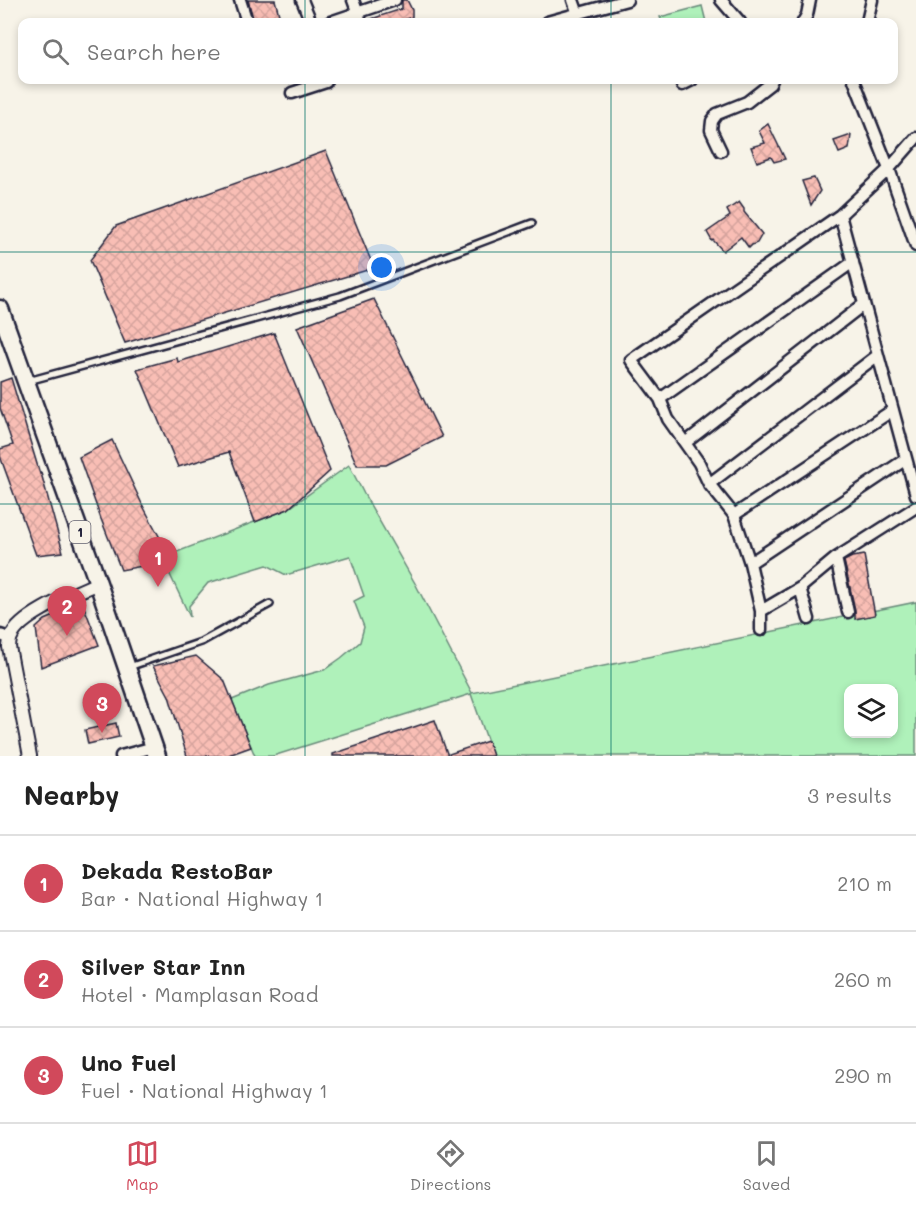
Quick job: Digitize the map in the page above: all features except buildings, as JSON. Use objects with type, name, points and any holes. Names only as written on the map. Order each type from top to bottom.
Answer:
[{"type":"highway","name":"1","points":[[0,309],[98,583],[155,752]]},
{"type":"street","points":[[240,0],[246,18]]},
{"type":"street","points":[[302,0],[309,18]]},
{"type":"street","points":[[353,0],[359,17],[395,0]]},
{"type":"street","points":[[573,0],[578,14]]},
{"type":"street","points":[[721,0],[737,18]]},
{"type":"street","points":[[805,18],[810,0]]},
{"type":"street","points":[[868,18],[872,0]]},
{"type":"street","points":[[562,18],[622,1]]},
{"type":"street","points":[[292,93],[320,84]]},
{"type":"street","points":[[721,151],[711,130],[712,121],[717,114],[747,102],[770,84]]},
{"type":"street","points":[[856,84],[916,246]]},
{"type":"street","points":[[761,630],[761,611],[750,563],[734,515],[709,484],[699,463],[668,419],[660,399],[631,360],[840,215],[889,169],[916,138]]},
{"type":"street","points":[[840,215],[916,495]]},
{"type":"street","points":[[660,399],[853,262]]},
{"type":"street","points":[[685,443],[864,304]]},
{"type":"street","points":[[709,484],[878,355]]},
{"type":"street","points":[[734,515],[893,410]]},
{"type":"street","points":[[750,563],[906,459]]},
{"type":"street","points":[[761,611],[800,588],[836,558],[916,507]]},
{"type":"street","points":[[836,558],[848,612]]},
{"type":"street","points":[[30,756],[5,642],[29,618],[45,607],[98,583]]},
{"type":"street","points":[[800,588],[809,619]]},
{"type":"street","points":[[121,756],[155,752]]},
{"type":"lane","points":[[26,382],[340,296],[532,223]]},
{"type":"lane","points":[[127,667],[201,642],[270,604]]},
{"type":"green space","points":[[702,6],[705,18],[660,18]]},
{"type":"green space","points":[[349,465],[416,585],[472,693],[916,602],[916,756],[493,756],[471,694],[273,756],[255,756],[232,700],[269,685],[324,670],[360,642],[364,627],[354,601],[364,596],[350,556],[286,575],[267,565],[208,583],[189,606],[190,617],[164,562],[169,555],[288,509]]},
{"type":"place","name":"Dekada RestoBar","points":[[158,587]]},
{"type":"place","name":"Silver Star Inn","points":[[67,636]]},
{"type":"place","name":"Uno Fuel","points":[[102,733]]}]
